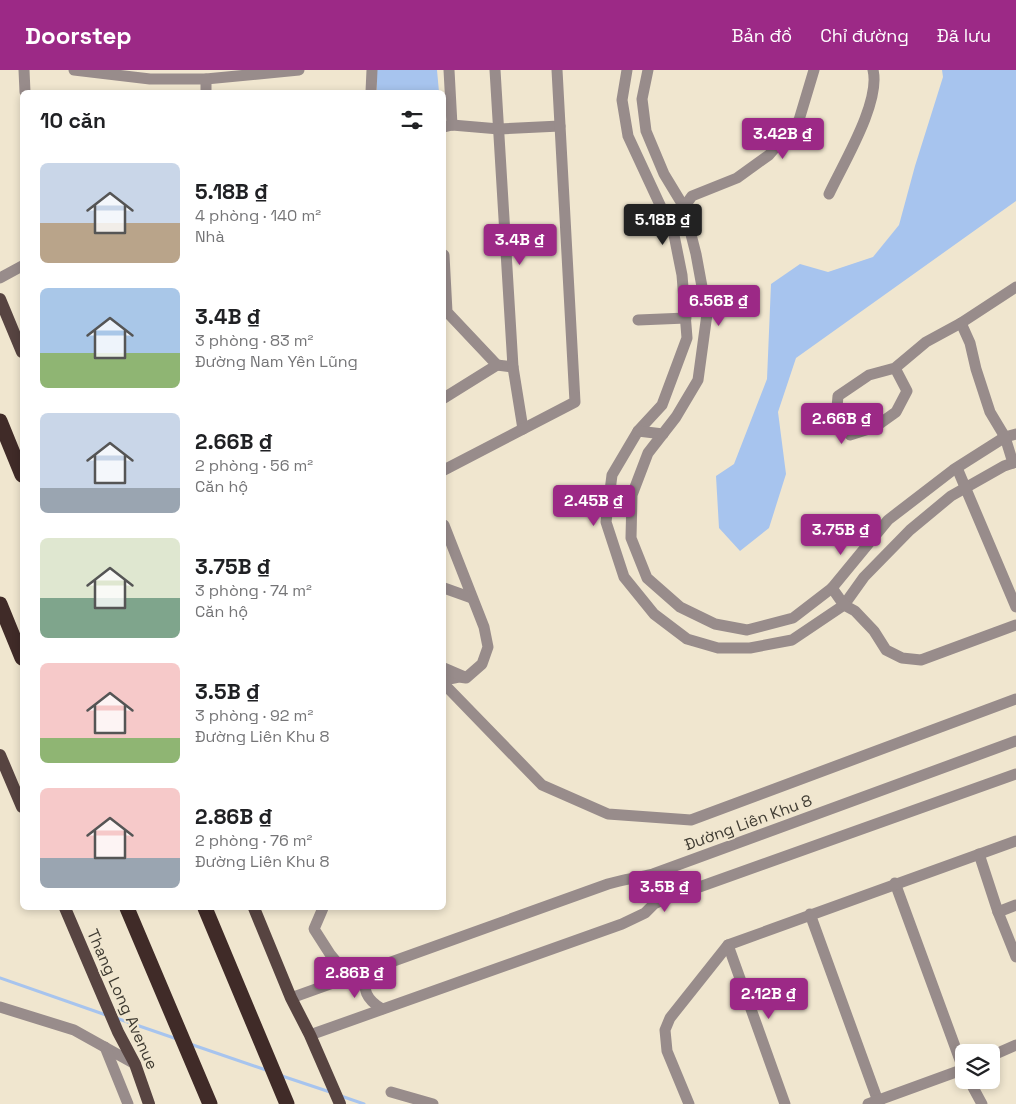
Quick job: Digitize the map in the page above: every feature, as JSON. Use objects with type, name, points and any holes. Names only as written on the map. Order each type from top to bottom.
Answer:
[{"type":"highway","points":[[0,421],[20,470]]},
{"type":"highway","points":[[0,604],[20,653]]},
{"type":"highway","points":[[128,910],[210,1104]]},
{"type":"highway","points":[[205,910],[284,1097]]},
{"type":"main road","points":[[0,299],[20,347]]},
{"type":"main road","points":[[0,755],[20,802]]},
{"type":"main road","name":"Thang Long Avenue","points":[[66,910],[118,1032],[135,1064],[149,1104]]},
{"type":"main road","points":[[255,910],[291,998],[310,1035],[340,1104]]},
{"type":"street","points":[[24,70],[24,90]]},
{"type":"street","points":[[74,70],[150,79],[299,70]]},
{"type":"street","points":[[371,90],[372,70]]},
{"type":"street","points":[[449,70],[448,126],[499,129],[560,126]]},
{"type":"street","points":[[495,70],[513,366],[523,429]]},
{"type":"street","points":[[446,469],[575,402],[557,70]]},
{"type":"street","points":[[627,70],[622,100],[628,136],[674,235],[682,275],[687,338],[662,405],[638,431],[612,475],[606,522],[624,577],[654,614],[687,638],[718,648],[750,648],[792,640],[844,605],[864,577],[910,530],[952,496],[1004,466],[1014,463],[1011,436],[990,412],[970,343],[960,323]]},
{"type":"street","points":[[648,70],[642,99],[646,131],[664,174],[684,207],[696,254],[707,314],[698,380],[676,417],[648,453],[632,496],[631,538],[647,578],[680,607],[715,624],[747,630],[793,618],[832,588],[888,520],[957,468],[1011,436]]},
{"type":"street","points":[[684,207],[692,196],[737,178],[769,156],[799,120],[814,70]]},
{"type":"street","points":[[829,194],[869,111],[876,79],[873,70]]},
{"type":"street","points":[[207,90],[212,75]]},
{"type":"street","points":[[0,278],[20,267]]},
{"type":"street","points":[[895,368],[907,391],[896,412],[875,427],[850,435],[836,419],[838,396],[869,375],[895,368],[926,342],[1015,291]]},
{"type":"street","points":[[446,314],[497,366]]},
{"type":"street","points":[[638,320],[686,318]]},
{"type":"street","points":[[446,397],[497,366],[513,366]]},
{"type":"street","points":[[638,431],[663,434]]},
{"type":"street","points":[[957,468],[1016,607]]},
{"type":"street","points":[[446,530],[484,627],[488,647],[482,664],[466,678],[446,682]]},
{"type":"street","points":[[446,554],[456,558]]},
{"type":"street","points":[[832,588],[844,605],[855,611],[874,631],[886,650],[902,658],[921,660],[1016,625]]},
{"type":"street","points":[[446,589],[472,598]]},
{"type":"street","points":[[446,669],[466,678]]},
{"type":"street","points":[[446,684],[542,785],[608,814],[691,820],[1016,699]]},
{"type":"street","name":"Đường Liên Khu 8","points":[[291,998],[608,884],[626,878],[640,878],[653,874],[1016,741]]},
{"type":"street","points":[[310,1035],[622,924],[645,913],[654,904],[663,900],[1016,774]]},
{"type":"street","points":[[689,1104],[667,1051],[665,1030],[670,1018],[728,945],[1016,840]]},
{"type":"street","points":[[979,854],[998,912],[1016,957]]},
{"type":"street","points":[[895,884],[955,1048]]},
{"type":"street","points":[[998,912],[1016,905]]},
{"type":"street","points":[[322,910],[314,929],[330,954],[350,978]]},
{"type":"street","points":[[810,914],[875,1103],[955,1073]]},
{"type":"street","points":[[728,945],[785,1104]]},
{"type":"street","points":[[367,972],[364,984],[370,1002],[382,1009]]},
{"type":"street","points":[[0,1007],[74,1030],[135,1064]]},
{"type":"street","points":[[1000,1052],[1016,1045]]},
{"type":"street","points":[[106,1047],[128,1104]]},
{"type":"street","points":[[974,1089],[982,1104]]},
{"type":"street","points":[[391,1092],[434,1104]]},
{"type":"water","points":[[376,70],[437,70],[439,90],[377,90]]},
{"type":"water","points":[[942,70],[1016,70],[1016,201],[796,358],[778,412],[786,474],[769,528],[740,551],[719,528],[716,476],[734,464],[767,379],[771,284],[800,264],[828,272],[873,257],[899,225],[943,77]]},
{"type":"waterway","points":[[0,978],[106,1015]]},
{"type":"waterway","points":[[116,1018],[177,1039]]},
{"type":"waterway","points":[[190,1044],[266,1070]]},
{"type":"waterway","points":[[282,1076],[330,1092]]},
{"type":"waterway","points":[[341,1096],[364,1104]]}]
